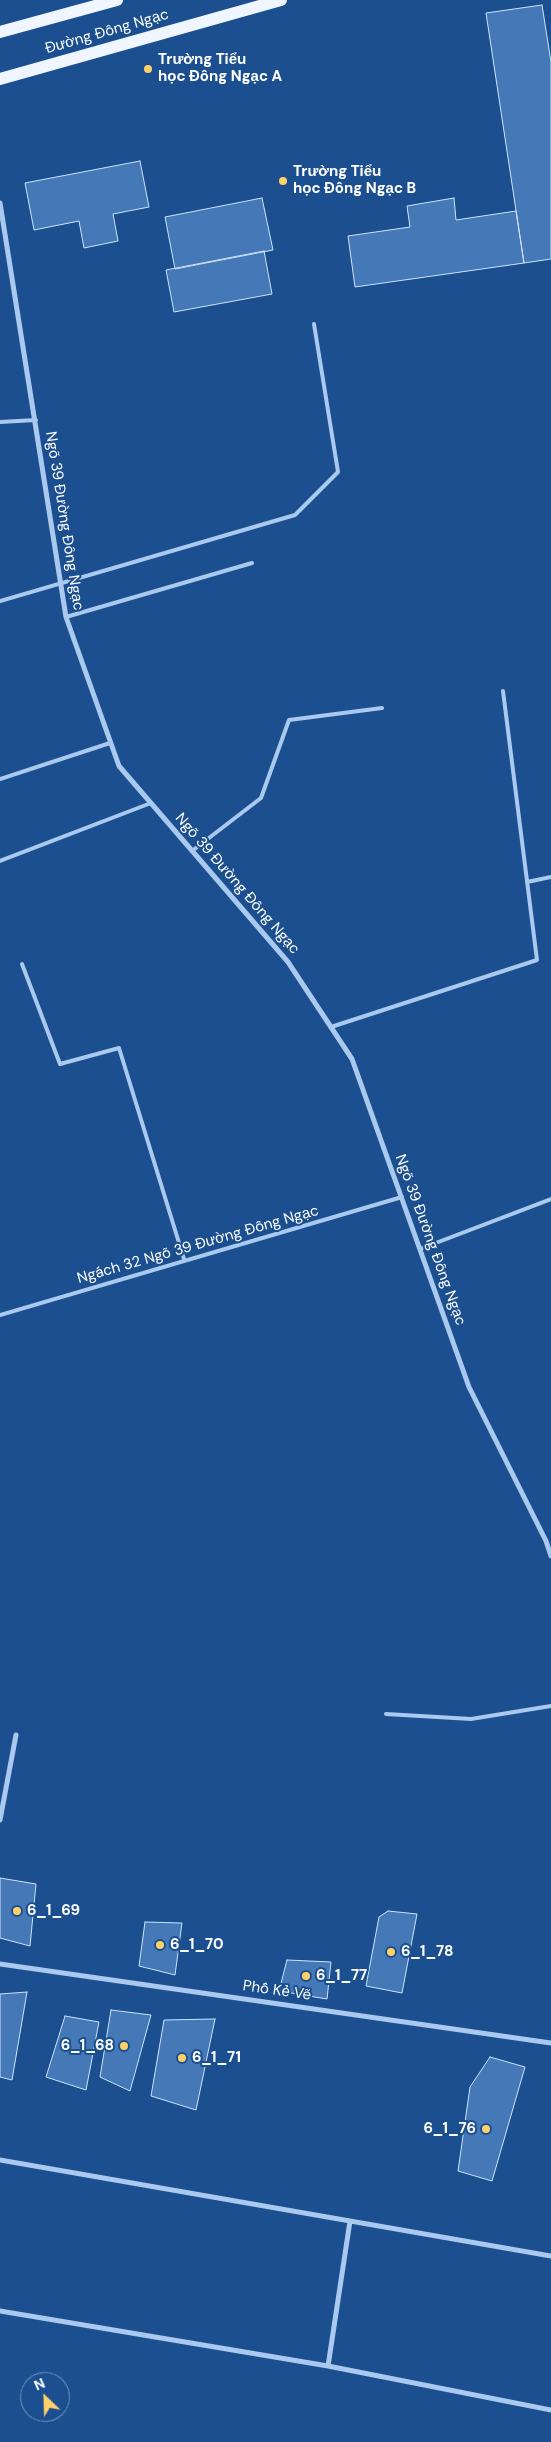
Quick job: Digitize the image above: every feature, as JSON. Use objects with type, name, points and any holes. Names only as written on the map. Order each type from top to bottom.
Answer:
[{"type":"main road","name":"Đường Đông Ngạc","points":[[0,32],[117,0]]},
{"type":"main road","name":"Đường Đông Ngạc","points":[[0,79],[281,0]]},
{"type":"street","name":"Ngõ 39 Đường Đông Ngạc","points":[[0,202],[66,617],[119,766],[288,962],[352,1059],[469,1387],[546,1541],[551,1556]]},
{"type":"street","points":[[0,1820],[16,1735]]},
{"type":"street","name":"Phố Kẻ Vẽ","points":[[0,1964],[551,2043]]},
{"type":"street","points":[[0,2160],[551,2256]]},
{"type":"street","points":[[328,2366],[350,2221]]},
{"type":"street","points":[[0,2311],[328,2366],[551,2410]]},
{"type":"lane","points":[[0,601],[295,515],[338,472],[314,324]]},
{"type":"lane","points":[[0,422],[36,420]]},
{"type":"lane","points":[[66,617],[252,563]]},
{"type":"lane","points":[[331,1027],[537,960],[503,691]]},
{"type":"lane","points":[[192,851],[261,798],[289,720],[382,708]]},
{"type":"lane","points":[[0,779],[110,743]]},
{"type":"lane","points":[[0,861],[151,803]]},
{"type":"lane","points":[[527,882],[551,877]]},
{"type":"lane","points":[[22,964],[60,1064],[118,1048],[184,1260]]},
{"type":"lane","name":"Ngách 32 Ngõ 39 Đường Đông Ngạc","points":[[0,1315],[402,1197]]},
{"type":"lane","points":[[420,1249],[551,1199]]},
{"type":"lane","points":[[386,1714],[470,1719],[551,1706]]},
{"type":"building","points":[[542,5],[551,62],[551,259],[524,263],[486,13]]},
{"type":"building","points":[[140,161],[149,207],[113,214],[118,241],[84,248],[79,221],[34,230],[25,183]]},
{"type":"building","points":[[262,198],[273,250],[175,269],[165,217]]},
{"type":"building","points":[[454,198],[456,220],[516,211],[524,263],[355,287],[348,236],[410,227],[407,206]]},
{"type":"building","points":[[264,251],[272,294],[174,312],[166,270]]},
{"type":"building","name":"6_1_69","points":[[0,1878],[36,1884],[30,1946],[0,1938]]},
{"type":"building","name":"6_1_78","points":[[388,1911],[417,1914],[402,1993],[366,1986],[379,1917]]},
{"type":"building","name":"6_1_70","points":[[145,1922],[182,1923],[175,1975],[139,1966]]},
{"type":"building","name":"6_1_77","points":[[287,1960],[331,1962],[327,1999],[279,1991]]},
{"type":"building","points":[[27,1992],[12,2080],[0,2077],[0,1994]]},
{"type":"building","name":"6_1_68","points":[[111,2010],[151,2015],[130,2091],[100,2077]]},
{"type":"building","points":[[65,2016],[99,2022],[86,2090],[46,2077]]},
{"type":"building","name":"6_1_71","points":[[215,2019],[196,2110],[151,2096],[164,2020]]},
{"type":"building","name":"6_1_76","points":[[490,2057],[525,2067],[492,2181],[458,2171],[470,2087]]},
{"type":"place","name":"Trường Tiểu học Đông Ngạc A","points":[[148,69]]},
{"type":"place","name":"Trường Tiểu học Đông Ngạc B","points":[[283,181]]},
{"type":"place","name":"6_1_69","points":[[17,1911]]},
{"type":"place","name":"6_1_70","points":[[160,1945]]},
{"type":"place","name":"6_1_78","points":[[391,1952]]},
{"type":"place","name":"6_1_77","points":[[306,1976]]},
{"type":"place","name":"6_1_68","points":[[124,2046]]},
{"type":"place","name":"6_1_71","points":[[182,2058]]},
{"type":"place","name":"6_1_76","points":[[486,2129]]}]
